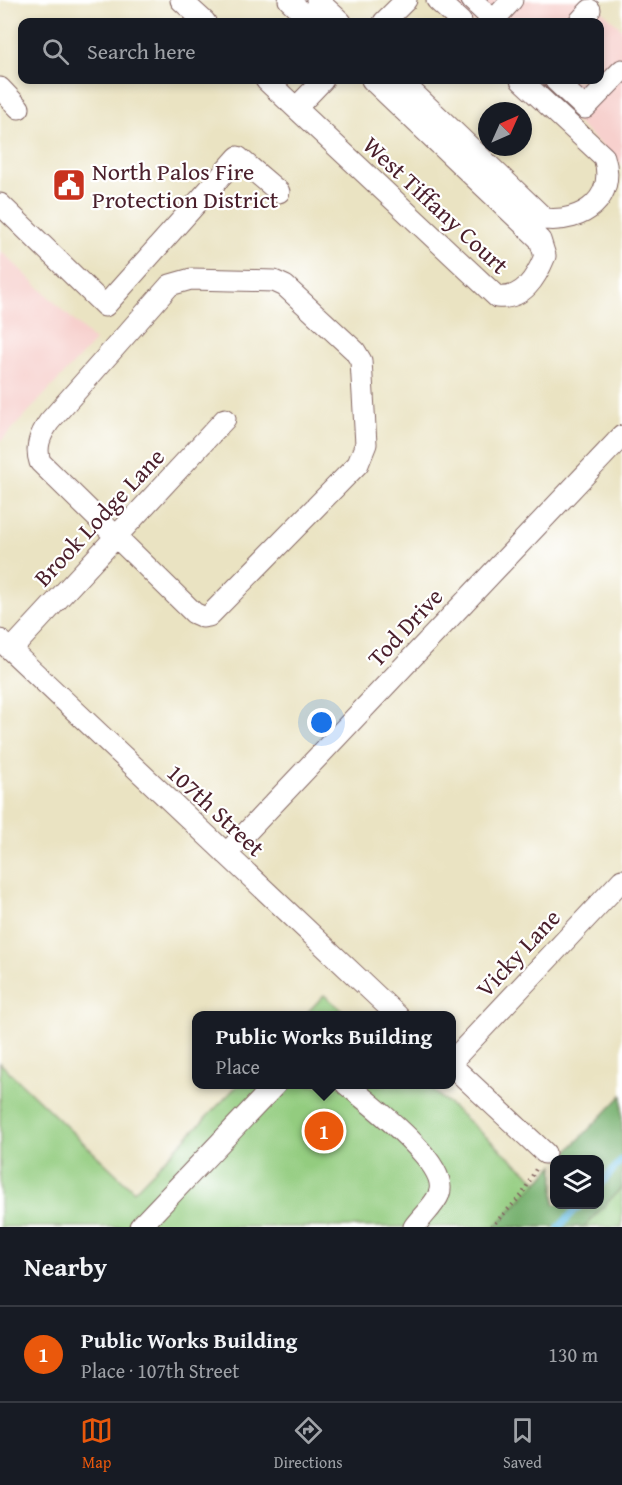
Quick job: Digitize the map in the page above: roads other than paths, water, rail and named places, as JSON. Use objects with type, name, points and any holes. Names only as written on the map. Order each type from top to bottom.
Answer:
[{"type":"street","points":[[181,0],[201,18]]},
{"type":"street","points":[[289,0],[308,18]]},
{"type":"street","points":[[317,0],[336,18]]},
{"type":"street","points":[[388,18],[406,0]]},
{"type":"street","points":[[437,0],[457,18]]},
{"type":"street","points":[[471,0],[490,18]]},
{"type":"street","points":[[497,18],[512,0]]},
{"type":"street","points":[[559,84],[585,108],[622,70]]},
{"type":"street","name":"West Tiffany Court","points":[[270,84],[497,297],[505,298],[523,291],[534,277],[545,256],[540,240],[376,84]]},
{"type":"street","points":[[296,108],[319,84]]},
{"type":"street","points":[[404,84],[545,219],[561,221],[578,217],[595,205],[602,193],[606,180],[604,157],[525,84]]},
{"type":"street","points":[[0,88],[19,108]]},
{"type":"street","points":[[0,204],[105,306],[238,157],[279,192]]},
{"type":"street","points":[[191,279],[274,281],[285,286],[355,351],[361,360],[363,373],[366,444],[364,454],[358,464],[208,616],[203,617],[194,613],[116,537],[40,462],[38,444],[49,422],[170,285],[191,279]]},
{"type":"street","name":"Brook Lodge Lane","points":[[5,645],[116,537],[225,419]]},
{"type":"street","name":"Tod Drive","points":[[226,854],[622,436]]},
{"type":"street","name":"107th Street","points":[[5,645],[393,1011]]},
{"type":"street","name":"Vicky Lane","points":[[456,1056],[622,880]]},
{"type":"street","points":[[456,1070],[545,1153]]},
{"type":"street","points":[[140,1227],[271,1089]]},
{"type":"street","points":[[352,1089],[404,1134],[429,1160],[440,1181],[440,1194],[414,1227]]},
{"type":"waterway","points":[[604,1180],[622,1160]]},
{"type":"waterway","points":[[559,1227],[576,1209]]},
{"type":"place","name":"North Palos Fire Protection District","points":[[69,185]]},
{"type":"place","name":"Public Works Building","points":[[324,1131]]}]
